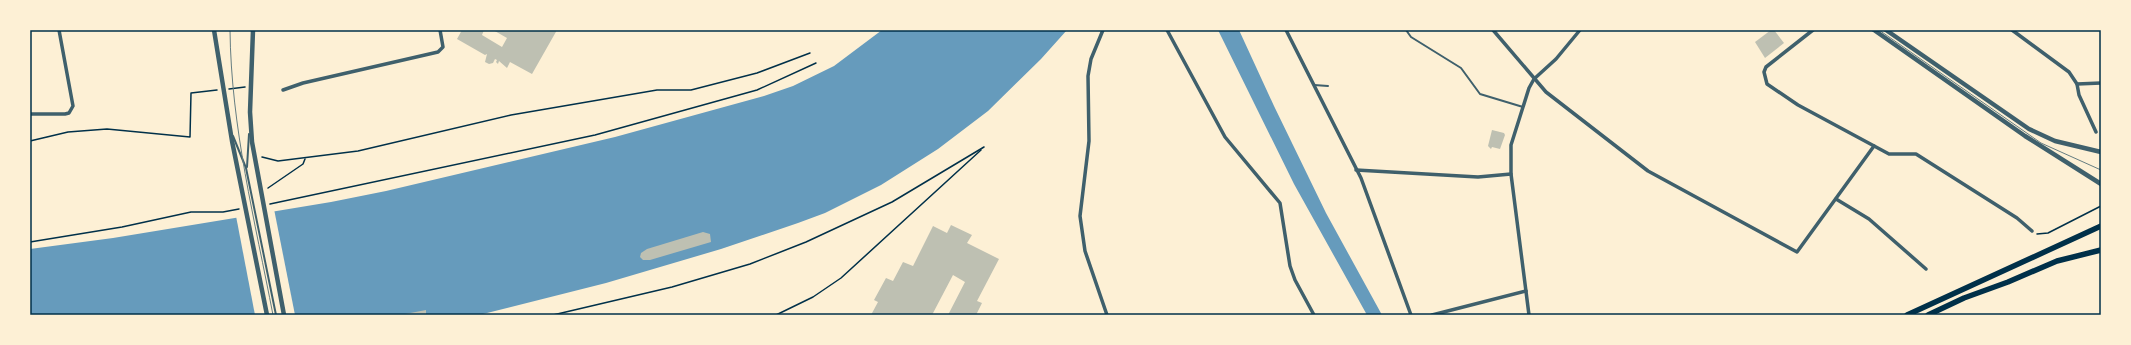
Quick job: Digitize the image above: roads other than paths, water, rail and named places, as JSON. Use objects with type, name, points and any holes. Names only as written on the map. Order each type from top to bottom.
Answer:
[{"type":"main road","points":[[1907,315],[2101,226]]},
{"type":"main road","points":[[1928,315],[1964,298],[2008,282],[2057,261],[2101,250]]},
{"type":"street","points":[[30,114],[69,113],[73,106],[60,30]]},
{"type":"street","points":[[214,30],[239,176],[267,315]]},
{"type":"street","points":[[252,30],[250,125],[256,173],[284,315]]},
{"type":"street","points":[[283,90],[303,83],[438,52],[443,47],[440,30]]},
{"type":"street","points":[[1103,30],[1091,59],[1088,76],[1089,141],[1080,216],[1084,246],[1107,315]]},
{"type":"street","points":[[1167,30],[1225,138],[1280,203],[1290,266],[1295,280],[1314,315]]},
{"type":"street","points":[[1286,30],[1312,85],[1356,170],[1411,315]]},
{"type":"street","points":[[1493,30],[1546,92],[1648,171],[1798,252],[1874,146]]},
{"type":"street","points":[[1529,315],[1511,174],[1511,145],[1534,79],[1556,58],[1580,30]]},
{"type":"street","points":[[1813,30],[1766,67],[1764,72],[1767,84],[1798,105],[1889,154],[1916,154],[2016,218],[2032,231]]},
{"type":"street","points":[[1874,30],[2025,136],[2101,184]]},
{"type":"street","points":[[1886,30],[2029,129],[2055,141],[2101,152]]},
{"type":"street","points":[[2012,30],[2070,72],[2077,84],[2080,95],[2096,132]]},
{"type":"street","points":[[2077,84],[2101,83]]},
{"type":"street","points":[[1356,170],[1478,177],[1511,174]]},
{"type":"street","points":[[1836,199],[1869,219],[1926,270]]},
{"type":"street","points":[[1432,315],[1526,292]]},
{"type":"lane","points":[[1406,30],[1411,37],[1461,68],[1480,94],[1523,107]]},
{"type":"lane","points":[[1312,85],[1328,86]]},
{"type":"lane","points":[[246,168],[250,125]]},
{"type":"lane","points":[[232,133],[246,168],[276,315]]},
{"type":"water","points":[[882,30],[1067,30],[1041,59],[988,111],[938,149],[881,185],[825,213],[798,223],[721,249],[606,283],[479,315],[30,315],[30,249],[113,238],[331,202],[386,191],[615,137],[764,96],[793,86],[834,66]]},
{"type":"water","points":[[1218,30],[1239,30],[1326,213],[1382,315],[1367,315],[1294,184]]},
{"type":"tram line","points":[[230,30],[231,66],[239,138],[273,315]]},
{"type":"tram line","points":[[1879,30],[2041,143],[2101,170]]}]
